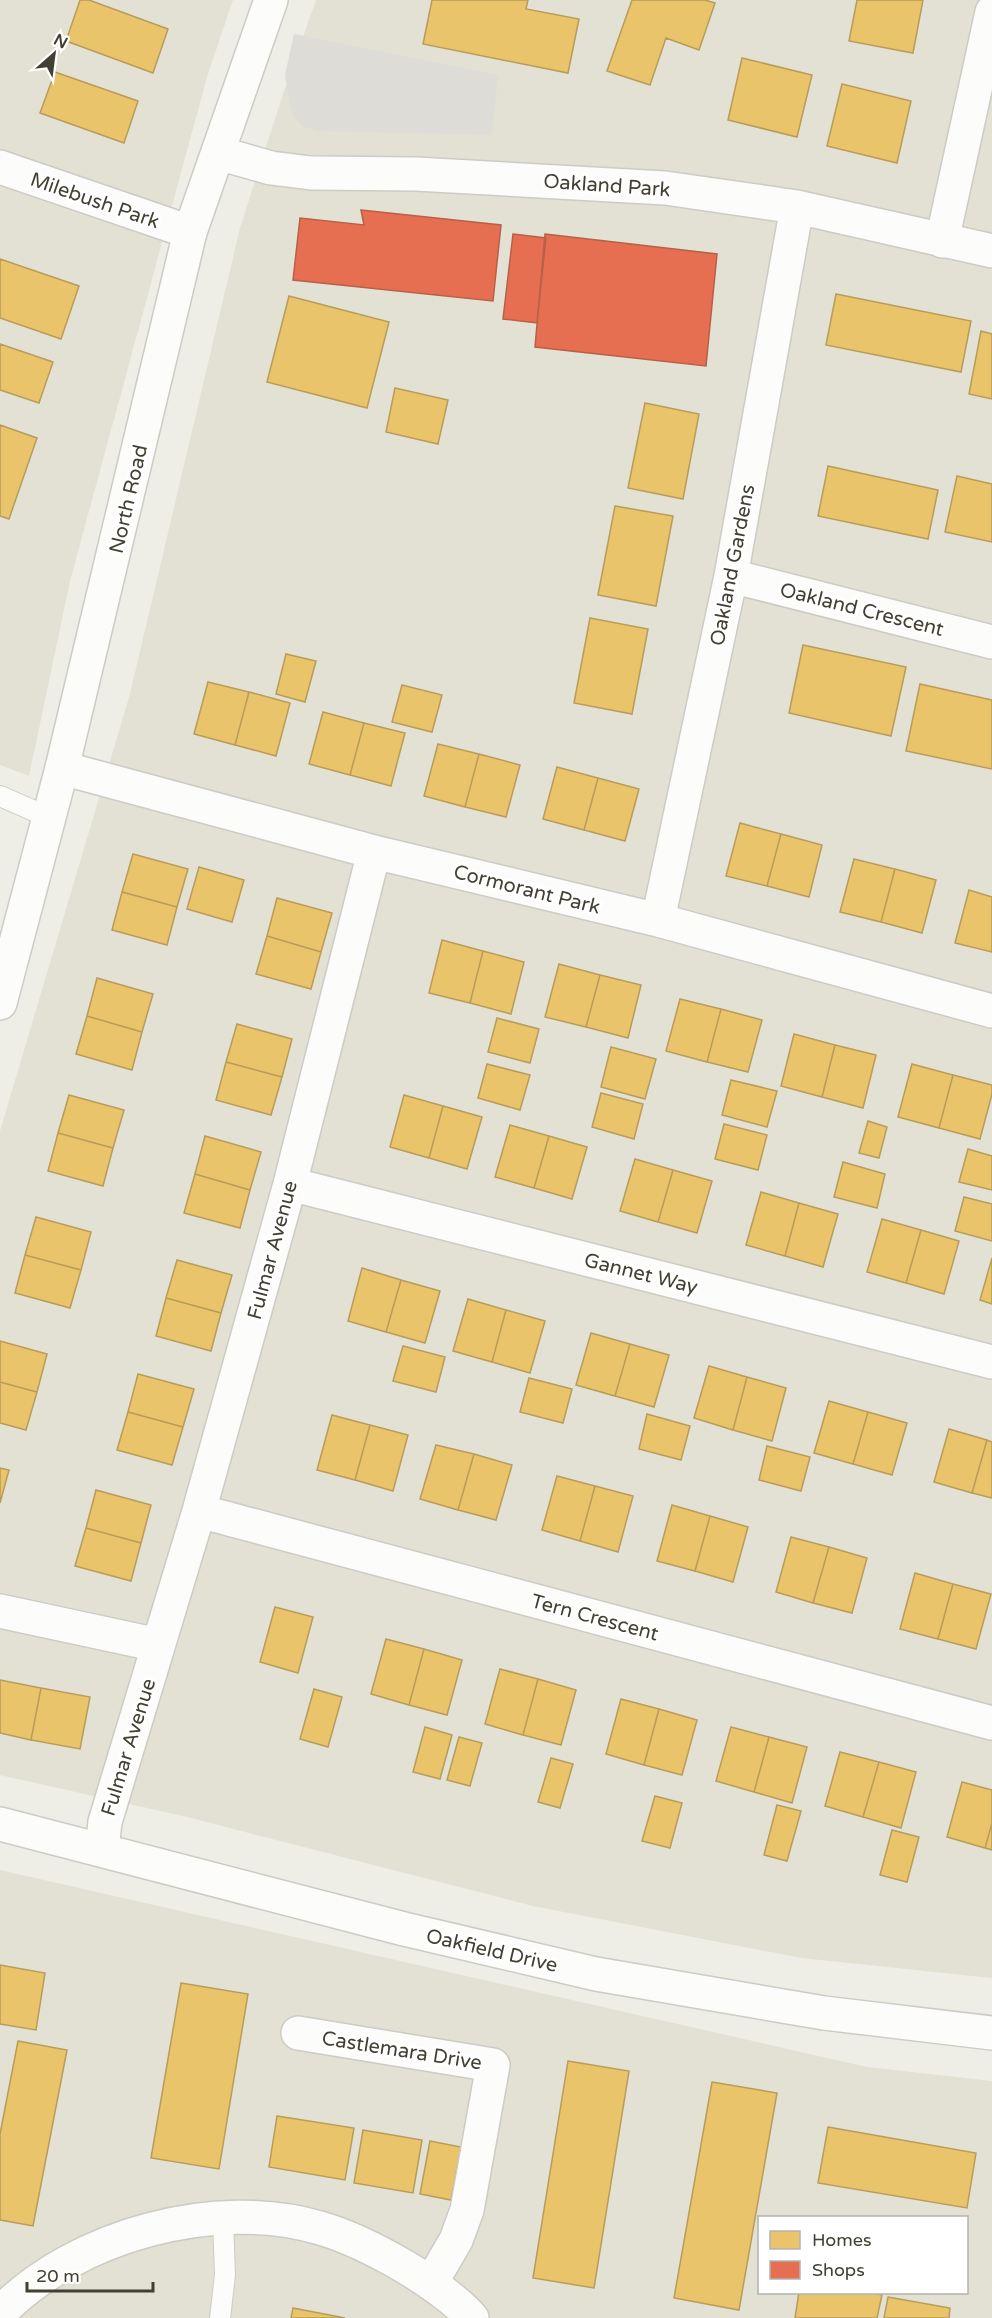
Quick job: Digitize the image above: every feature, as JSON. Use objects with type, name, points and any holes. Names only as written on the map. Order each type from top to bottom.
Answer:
[{"type":"street","name":"North Road","points":[[0,1003],[48,816],[63,768],[190,232],[271,0]]},
{"type":"street","points":[[942,241],[992,12]]},
{"type":"street","name":"Oakland Park","points":[[218,153],[291,172],[416,174],[665,188],[797,207],[992,251]]},
{"type":"street","name":"Milebush Park","points":[[0,167],[190,232]]},
{"type":"street","name":"Oakland Gardens","points":[[658,920],[731,576],[797,207]]},
{"type":"street","name":"Oakland Crescent","points":[[731,576],[992,642]]},
{"type":"street","name":"Cormorant Park","points":[[63,768],[374,852],[658,920],[992,1011]]},
{"type":"street","name":"Fulmar Avenue","points":[[102,1849],[105,1822],[199,1511],[290,1184],[374,852]]},
{"type":"street","name":"Gannet Way","points":[[290,1184],[992,1362]]},
{"type":"street","name":"Tern Crescent","points":[[199,1511],[992,1723]]},
{"type":"street","points":[[0,1611],[158,1645]]},
{"type":"street","name":"Oakfield Drive","points":[[0,1824],[404,1929],[596,1974],[824,2013],[992,2033]]},
{"type":"street","name":"Castlemara Drive","points":[[298,2033],[494,2065],[467,2210],[456,2240],[431,2283]]},
{"type":"street","points":[[3,2304],[55,2269],[102,2244],[140,2232],[173,2224],[223,2219],[285,2220],[319,2227],[376,2250],[431,2283],[472,2318]]},
{"type":"lane","points":[[0,796],[48,816]]},
{"type":"lane","points":[[220,2318],[225,2275],[223,2219]]},
{"type":"shaded area","points":[[0,0],[233,0],[207,77],[70,581],[29,776],[0,765]]},
{"type":"shaded area","points":[[316,0],[992,0],[992,1978],[802,1958],[533,1906],[183,1816],[0,1775],[0,1131],[130,694],[240,228]]},
{"type":"shaded area","points":[[294,34],[498,75],[492,135],[318,131],[302,126],[295,118],[290,106],[285,75]]},
{"type":"shaded area","points":[[0,1870],[867,2067],[992,2081],[992,2318],[0,2318]]},
{"type":"building: Homes","points":[[80,0],[89,0],[168,29],[153,73],[66,41]]},
{"type":"building: Homes","points":[[432,0],[528,0],[526,9],[579,19],[568,73],[423,44]]},
{"type":"building: Homes","points":[[632,0],[705,0],[715,3],[699,50],[666,38],[650,85],[607,71]]},
{"type":"building: Homes","points":[[857,0],[923,0],[913,53],[849,41]]},
{"type":"building: Homes","points":[[742,58],[812,75],[797,137],[728,120]]},
{"type":"building: Homes","points":[[55,72],[138,101],[124,143],[40,113]]},
{"type":"building: Homes","points":[[842,84],[911,101],[897,163],[827,146]]},
{"type":"building: Homes","points":[[0,259],[79,286],[61,339],[0,318]]},
{"type":"building: Homes","points":[[836,294],[971,321],[961,372],[826,345]]},
{"type":"building: Homes","points":[[289,296],[389,322],[367,408],[267,382]]},
{"type":"building: Homes","points":[[981,331],[992,334],[992,399],[969,394]]},
{"type":"building: Homes","points":[[0,344],[53,362],[39,403],[0,390]]},
{"type":"building: Homes","points":[[395,388],[448,400],[438,444],[386,432]]},
{"type":"building: Homes","points":[[645,403],[699,414],[683,499],[628,488]]},
{"type":"building: Homes","points":[[0,425],[37,438],[9,519],[0,516]]},
{"type":"building: Homes","points":[[828,466],[938,490],[928,539],[818,516]]},
{"type":"building: Homes","points":[[957,476],[992,484],[992,542],[945,532]]},
{"type":"building: Homes","points":[[615,506],[673,516],[656,606],[598,595]]},
{"type":"building: Homes","points":[[590,618],[648,629],[632,714],[574,703]]},
{"type":"building: Homes","points":[[803,645],[906,667],[891,736],[789,713]]},
{"type":"building: Homes","points":[[286,654],[316,661],[305,702],[276,694]]},
{"type":"building: Homes","points":[[208,682],[249,692],[235,745],[194,734]]},
{"type":"building: Homes","points":[[920,684],[992,700],[992,769],[906,751]]},
{"type":"building: Homes","points":[[402,685],[442,695],[432,732],[392,722]]},
{"type":"building: Homes","points":[[249,692],[290,703],[276,756],[235,745]]},
{"type":"building: Homes","points":[[323,712],[364,723],[350,775],[309,764]]},
{"type":"building: Homes","points":[[364,723],[405,733],[391,786],[350,775]]},
{"type":"building: Homes","points":[[438,744],[479,754],[465,807],[424,796]]},
{"type":"building: Homes","points":[[479,754],[520,765],[506,817],[465,807]]},
{"type":"building: Homes","points":[[557,767],[598,778],[584,830],[543,819]]},
{"type":"building: Homes","points":[[598,778],[639,789],[625,841],[584,830]]},
{"type":"building: Homes","points":[[740,823],[781,834],[767,886],[726,876]]},
{"type":"building: Homes","points":[[781,834],[822,845],[809,897],[767,886]]},
{"type":"building: Homes","points":[[133,854],[188,869],[177,907],[122,892]]},
{"type":"building: Homes","points":[[854,859],[895,869],[881,922],[840,912]]},
{"type":"building: Homes","points":[[199,867],[244,880],[232,922],[187,909]]},
{"type":"building: Homes","points":[[895,869],[936,880],[922,933],[881,922]]},
{"type":"building: Homes","points":[[969,890],[992,897],[992,952],[955,943]]},
{"type":"building: Homes","points":[[122,892],[177,907],[167,945],[112,930]]},
{"type":"building: Homes","points":[[277,898],[332,913],[321,952],[267,936]]},
{"type":"building: Homes","points":[[267,936],[321,952],[311,989],[256,974]]},
{"type":"building: Homes","points":[[442,940],[483,951],[470,1003],[429,993]]},
{"type":"building: Homes","points":[[483,951],[524,962],[511,1014],[470,1003]]},
{"type":"building: Homes","points":[[559,964],[600,975],[586,1027],[545,1017]]},
{"type":"building: Homes","points":[[600,975],[641,985],[628,1038],[586,1027]]},
{"type":"building: Homes","points":[[97,978],[153,994],[142,1032],[87,1016]]},
{"type":"building: Homes","points":[[680,999],[721,1009],[707,1062],[666,1051]]},
{"type":"building: Homes","points":[[721,1009],[762,1020],[748,1072],[707,1062]]},
{"type":"building: Homes","points":[[87,1016],[142,1032],[132,1070],[76,1054]]},
{"type":"building: Homes","points":[[497,1018],[539,1029],[530,1063],[488,1052]]},
{"type":"building: Homes","points":[[237,1024],[292,1039],[282,1077],[226,1062]]},
{"type":"building: Homes","points":[[794,1034],[835,1045],[822,1097],[781,1086]]},
{"type":"building: Homes","points":[[835,1045],[876,1055],[863,1108],[822,1097]]},
{"type":"building: Homes","points":[[611,1047],[656,1059],[645,1099],[601,1087]]},
{"type":"building: Homes","points":[[226,1062],[282,1077],[271,1115],[216,1100]]},
{"type":"building: Homes","points":[[487,1064],[530,1075],[520,1110],[478,1098]]},
{"type":"building: Homes","points":[[912,1064],[953,1075],[939,1128],[898,1117]]},
{"type":"building: Homes","points":[[953,1075],[992,1085],[992,1094],[980,1139],[939,1128]]},
{"type":"building: Homes","points":[[731,1080],[777,1091],[767,1127],[722,1115]]},
{"type":"building: Homes","points":[[601,1093],[643,1104],[634,1139],[592,1127]]},
{"type":"building: Homes","points":[[69,1095],[124,1110],[113,1148],[58,1133]]},
{"type":"building: Homes","points":[[404,1095],[443,1106],[429,1158],[390,1147]]},
{"type":"building: Homes","points":[[443,1106],[482,1117],[467,1169],[429,1158]]},
{"type":"building: Homes","points":[[868,1121],[887,1127],[879,1158],[859,1153]]},
{"type":"building: Homes","points":[[724,1124],[767,1135],[758,1170],[715,1159]]},
{"type":"building: Homes","points":[[510,1125],[549,1136],[534,1188],[495,1177]]},
{"type":"building: Homes","points":[[58,1133],[113,1148],[103,1186],[48,1171]]},
{"type":"building: Homes","points":[[205,1136],[261,1152],[250,1190],[195,1174]]},
{"type":"building: Homes","points":[[549,1136],[587,1147],[572,1199],[534,1188]]},
{"type":"building: Homes","points":[[968,1149],[992,1156],[992,1190],[959,1182]]},
{"type":"building: Homes","points":[[635,1159],[673,1170],[658,1222],[620,1211]]},
{"type":"building: Homes","points":[[843,1162],[885,1174],[877,1208],[834,1197]]},
{"type":"building: Homes","points":[[673,1170],[712,1181],[697,1233],[658,1222]]},
{"type":"building: Homes","points":[[195,1174],[250,1190],[240,1228],[184,1213]]},
{"type":"building: Homes","points":[[761,1192],[799,1203],[785,1256],[746,1245]]},
{"type":"building: Homes","points":[[964,1197],[992,1204],[992,1241],[955,1231]]},
{"type":"building: Homes","points":[[799,1203],[838,1214],[823,1267],[785,1256]]},
{"type":"building: Homes","points":[[36,1217],[91,1232],[81,1270],[25,1255]]},
{"type":"building: Homes","points":[[882,1219],[921,1230],[906,1283],[867,1272]]},
{"type":"building: Homes","points":[[921,1230],[959,1241],[944,1294],[906,1283]]},
{"type":"building: Homes","points":[[25,1255],[81,1270],[70,1308],[15,1293]]},
{"type":"building: Homes","points":[[992,1258],[992,1304],[980,1300]]},
{"type":"building: Homes","points":[[177,1260],[232,1275],[221,1313],[166,1298]]},
{"type":"building: Homes","points":[[362,1268],[401,1280],[386,1332],[348,1321]]},
{"type":"building: Homes","points":[[401,1280],[440,1291],[425,1343],[386,1332]]},
{"type":"building: Homes","points":[[166,1298],[221,1313],[211,1351],[156,1336]]},
{"type":"building: Homes","points":[[468,1299],[506,1310],[492,1362],[453,1351]]},
{"type":"building: Homes","points":[[506,1310],[545,1321],[530,1373],[492,1362]]},
{"type":"building: Homes","points":[[591,1333],[630,1344],[615,1396],[576,1385]]},
{"type":"building: Homes","points":[[0,1341],[47,1354],[37,1392],[0,1382]]},
{"type":"building: Homes","points":[[630,1344],[669,1355],[654,1407],[615,1396]]},
{"type":"building: Homes","points":[[403,1346],[445,1357],[436,1392],[393,1381]]},
{"type":"building: Homes","points":[[709,1366],[747,1377],[733,1430],[694,1418]]},
{"type":"building: Homes","points":[[138,1374],[194,1389],[183,1427],[128,1412]]},
{"type":"building: Homes","points":[[747,1377],[786,1388],[772,1441],[733,1430]]},
{"type":"building: Homes","points":[[529,1378],[572,1389],[563,1423],[520,1412]]},
{"type":"building: Homes","points":[[0,1382],[37,1392],[26,1430],[0,1423]]},
{"type":"building: Homes","points":[[829,1401],[868,1412],[853,1464],[814,1453]]},
{"type":"building: Homes","points":[[128,1412],[183,1427],[172,1465],[117,1450]]},
{"type":"building: Homes","points":[[868,1412],[907,1423],[892,1475],[853,1464]]},
{"type":"building: Homes","points":[[647,1414],[690,1426],[681,1460],[639,1449]]},
{"type":"building: Homes","points":[[332,1415],[370,1425],[355,1480],[317,1470]]},
{"type":"building: Homes","points":[[370,1425],[408,1435],[393,1491],[355,1480]]},
{"type":"building: Homes","points":[[949,1429],[987,1440],[972,1493],[934,1482]]},
{"type":"building: Homes","points":[[987,1440],[992,1442],[992,1498],[972,1493]]},
{"type":"building: Homes","points":[[436,1445],[474,1454],[458,1510],[420,1499]]},
{"type":"building: Homes","points":[[767,1446],[810,1457],[801,1491],[759,1480]]},
{"type":"building: Homes","points":[[474,1454],[512,1465],[496,1520],[458,1510]]},
{"type":"building: Homes","points":[[0,1468],[9,1470],[0,1503]]},
{"type":"building: Homes","points":[[557,1476],[595,1486],[580,1541],[542,1530]]},
{"type":"building: Homes","points":[[595,1486],[633,1496],[618,1552],[580,1541]]},
{"type":"building: Homes","points":[[96,1490],[151,1505],[141,1543],[86,1528]]},
{"type":"building: Homes","points":[[672,1505],[710,1516],[695,1571],[657,1561]]},
{"type":"building: Homes","points":[[710,1516],[748,1527],[733,1582],[695,1571]]},
{"type":"building: Homes","points":[[86,1528],[141,1543],[131,1581],[75,1566]]},
{"type":"building: Homes","points":[[791,1537],[829,1547],[813,1603],[776,1592]]},
{"type":"building: Homes","points":[[829,1547],[867,1558],[852,1613],[813,1603]]},
{"type":"building: Homes","points":[[915,1573],[953,1584],[938,1639],[900,1629]]},
{"type":"building: Homes","points":[[953,1584],[991,1594],[976,1649],[938,1639]]},
{"type":"building: Homes","points":[[275,1607],[313,1617],[298,1673],[260,1662]]},
{"type":"building: Homes","points":[[386,1639],[424,1649],[409,1705],[371,1694]]},
{"type":"building: Homes","points":[[424,1649],[462,1660],[447,1715],[409,1705]]},
{"type":"building: Homes","points":[[500,1669],[538,1679],[523,1735],[485,1724]]},
{"type":"building: Homes","points":[[538,1679],[576,1690],[561,1745],[523,1735]]},
{"type":"building: Homes","points":[[0,1680],[41,1688],[31,1740],[0,1733]]},
{"type":"building: Homes","points":[[41,1688],[90,1697],[80,1749],[31,1740]]},
{"type":"building: Homes","points":[[314,1689],[342,1697],[328,1747],[300,1739]]},
{"type":"building: Homes","points":[[621,1699],[659,1709],[644,1765],[606,1754]]},
{"type":"building: Homes","points":[[659,1709],[697,1720],[682,1775],[644,1765]]},
{"type":"building: Homes","points":[[425,1727],[452,1735],[440,1779],[413,1772]]},
{"type":"building: Homes","points":[[731,1727],[769,1737],[754,1792],[716,1781]]},
{"type":"building: Homes","points":[[459,1737],[482,1743],[470,1786],[447,1780]]},
{"type":"building: Homes","points":[[769,1737],[807,1747],[792,1803],[754,1792]]},
{"type":"building: Homes","points":[[840,1752],[879,1762],[863,1817],[825,1806]]},
{"type":"building: Homes","points":[[551,1758],[573,1764],[560,1808],[538,1802]]},
{"type":"building: Homes","points":[[879,1762],[916,1772],[901,1828],[863,1817]]},
{"type":"building: Homes","points":[[962,1782],[992,1790],[992,1823],[985,1848],[947,1837]]},
{"type":"building: Homes","points":[[655,1796],[682,1803],[670,1848],[642,1841]]},
{"type":"building: Homes","points":[[777,1805],[801,1811],[787,1861],[764,1855]]},
{"type":"building: Homes","points":[[992,1823],[992,1850],[985,1848]]},
{"type":"building: Homes","points":[[892,1830],[919,1837],[907,1882],[880,1875]]},
{"type":"building: Homes","points":[[0,1965],[45,1973],[36,2030],[0,2024]]},
{"type":"building: Homes","points":[[181,1983],[248,1994],[219,2169],[151,2158]]},
{"type":"building: Homes","points":[[18,2041],[67,2050],[33,2226],[0,2220],[0,2134]]},
{"type":"building: Homes","points":[[568,2061],[629,2071],[594,2288],[533,2278]]},
{"type":"building: Homes","points":[[712,2082],[777,2093],[739,2310],[674,2298]]},
{"type":"building: Homes","points":[[277,2116],[354,2128],[345,2180],[269,2167]]},
{"type":"building: Homes","points":[[828,2127],[976,2153],[967,2208],[818,2183]]},
{"type":"building: Homes","points":[[363,2130],[422,2140],[413,2193],[354,2183]]},
{"type":"building: Homes","points":[[430,2141],[461,2147],[451,2200],[420,2194]]},
{"type":"building: Homes","points":[[799,2294],[882,2295],[877,2318],[795,2318]]},
{"type":"building: Homes","points":[[888,2297],[950,2308],[949,2318],[884,2318]]},
{"type":"building: Homes","points":[[293,2308],[345,2318],[291,2318]]},
{"type":"building: Shops","points":[[361,210],[501,225],[493,301],[293,280],[300,218],[364,225]]},
{"type":"building: Shops","points":[[513,234],[546,238],[537,323],[503,319]]},
{"type":"building: Shops","points":[[545,234],[717,254],[706,366],[535,347]]}]
